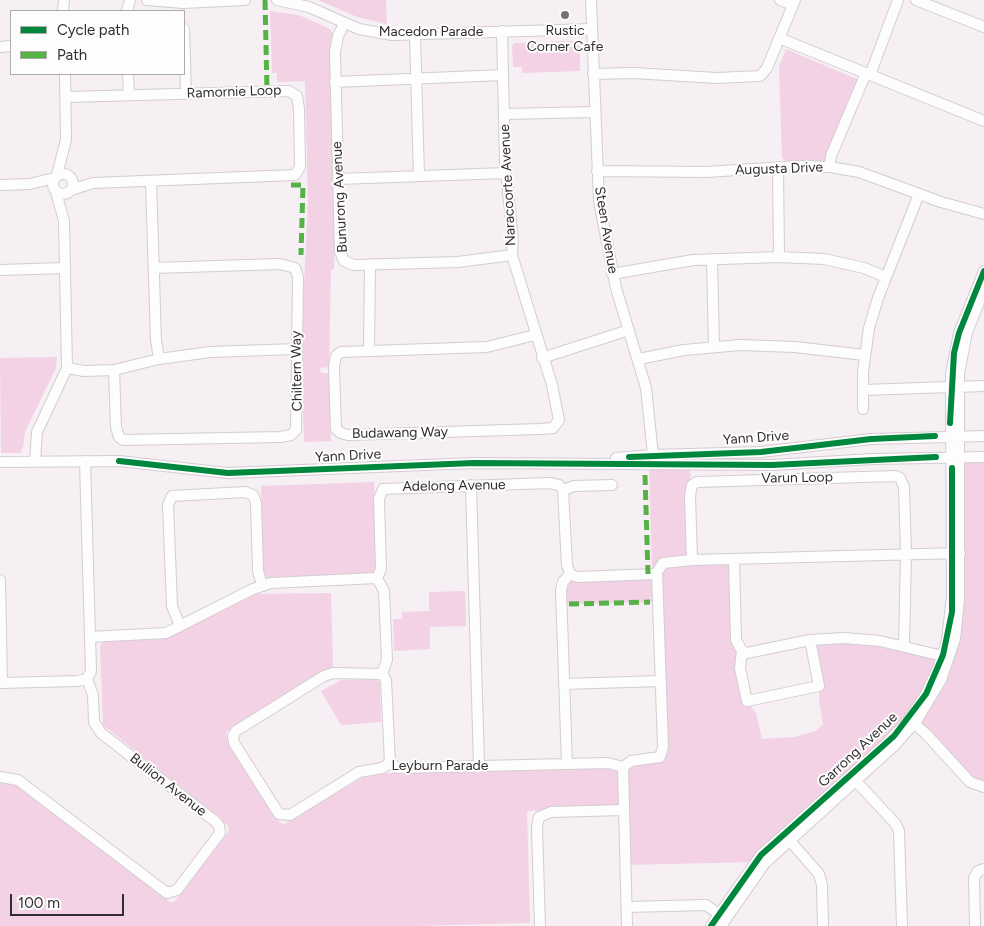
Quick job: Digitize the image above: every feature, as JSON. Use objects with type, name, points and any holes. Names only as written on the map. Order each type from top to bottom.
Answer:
[{"type":"street","points":[[147,0],[183,7],[245,0]]},
{"type":"street","name":"Macedon Parade","points":[[277,0],[309,7],[344,24],[374,33],[415,35],[592,29]]},
{"type":"street","name":"Steen Avenue","points":[[591,0],[597,171],[603,228],[612,274],[639,359],[646,388],[653,455]]},
{"type":"street","points":[[593,74],[657,73],[717,78],[757,77],[765,73],[794,2],[780,0]]},
{"type":"street","points":[[830,167],[835,147],[868,74],[898,0]]},
{"type":"street","points":[[916,0],[984,27]]},
{"type":"street","name":"Bunurong Avenue","points":[[344,24],[336,42],[335,82],[341,257],[348,264],[370,264],[478,260],[512,254]]},
{"type":"street","name":"Naracoorte Avenue","points":[[502,32],[506,173],[513,240],[512,254],[535,335]]},
{"type":"street","points":[[415,35],[419,176]]},
{"type":"street","points":[[779,38],[984,121]]},
{"type":"street","points":[[185,61],[186,93]]},
{"type":"street","points":[[64,222],[73,185],[65,151],[65,75]]},
{"type":"street","points":[[128,75],[129,95]]},
{"type":"street","points":[[335,82],[503,75]]},
{"type":"street","name":"Ramornie Loop","points":[[66,97],[282,91],[294,93],[298,99],[299,109],[299,172],[289,177],[93,183],[71,190]]},
{"type":"street","points":[[504,114],[594,112]]},
{"type":"street","points":[[35,461],[37,432],[67,368],[64,222],[53,184],[65,151]]},
{"type":"street","points":[[778,167],[779,257]]},
{"type":"street","name":"Augusta Drive","points":[[597,171],[706,172],[778,167],[830,167],[859,172],[919,194],[984,214]]},
{"type":"street","points":[[0,185],[30,184],[56,177],[62,173],[70,176]]},
{"type":"street","points":[[338,179],[506,173]]},
{"type":"street","name":"Ramornie Loop","points":[[70,176],[93,183]]},
{"type":"street","points":[[151,181],[156,340],[159,359]]},
{"type":"street","points":[[30,184],[63,194],[71,190]]},
{"type":"street","points":[[863,409],[864,355],[873,313],[919,194]]},
{"type":"street","points":[[612,274],[648,266],[712,259],[779,257],[841,262],[886,276]]},
{"type":"street","points":[[712,259],[714,347]]},
{"type":"street","points":[[368,351],[370,264]]},
{"type":"street","name":"Chiltern Way","points":[[114,370],[116,427],[119,437],[123,440],[288,436],[293,433],[297,424],[298,271],[292,265],[154,268]]},
{"type":"street","points":[[0,270],[65,268]]},
{"type":"street","name":"Garrong Avenue","points":[[711,926],[761,855],[853,778],[890,740],[912,721],[946,656],[952,612],[956,553],[954,387],[951,374],[959,332],[984,271]]},
{"type":"street","name":"Garrong Avenue","points":[[954,387],[964,345],[984,290]]},
{"type":"street","points":[[542,358],[629,330]]},
{"type":"street","name":"Budawang Way","points":[[535,335],[558,413],[559,420],[553,428],[344,434],[338,431],[336,426],[334,360],[341,352],[487,347],[535,335]]},
{"type":"street","points":[[639,359],[714,347],[775,345],[864,355]]},
{"type":"street","points":[[67,368],[84,371],[114,370],[159,359],[210,352],[296,349]]},
{"type":"street","points":[[863,390],[984,386]]},
{"type":"street","name":"Yann Drive","points":[[578,463],[653,455],[761,452],[871,439],[984,436]]},
{"type":"street","name":"Yann Drive","points":[[0,462],[119,461],[228,473],[474,463],[772,465],[984,457]]},
{"type":"street","name":"Bullion Avenue","points":[[0,778],[11,777],[18,780],[163,891],[171,893],[177,890],[218,836],[219,826],[101,734],[94,722],[93,695],[87,678],[91,671],[85,461]]},
{"type":"street","name":"Varun Loop","points":[[692,560],[690,496],[692,486],[705,481],[762,479],[899,477],[904,487],[906,554]]},
{"type":"street","name":"Adelong Avenue","points":[[390,763],[386,680],[382,674],[386,660],[384,591],[377,578],[381,569],[379,499],[383,489],[553,483],[559,485],[563,490]]},
{"type":"street","points":[[471,485],[478,766]]},
{"type":"street","points":[[612,485],[574,486],[563,490],[566,562],[570,574],[577,577],[659,570]]},
{"type":"street","points":[[180,626],[172,606],[168,505],[172,496],[245,492],[253,494],[256,502],[258,571],[262,585]]},
{"type":"street","points":[[564,684],[661,681],[659,570],[666,562],[956,553]]},
{"type":"street","points":[[904,646],[906,554]]},
{"type":"street","points":[[734,559],[736,640],[742,651],[740,668],[747,701],[819,686],[810,640]]},
{"type":"street","points":[[567,764],[561,588],[570,574]]},
{"type":"street","points":[[90,637],[159,635],[262,585],[377,578]]},
{"type":"street","points":[[0,580],[1,683],[78,681],[87,678]]},
{"type":"street","points":[[742,651],[747,653],[810,640],[860,639],[904,646],[946,656]]},
{"type":"street","name":"Leyburn Parade","points":[[382,674],[333,673],[324,676],[236,731],[233,739],[276,811],[283,816],[290,815],[358,772],[382,768],[390,763],[398,768],[611,763],[623,767],[630,761],[660,757],[663,747],[661,681]]},
{"type":"street","points":[[912,721],[970,782],[984,787]]},
{"type":"street","points":[[623,767],[627,926]]},
{"type":"street","points":[[853,778],[895,824],[899,831],[902,926]]},
{"type":"street","points":[[540,926],[537,830],[539,816],[551,812],[623,810]]},
{"type":"street","points":[[786,836],[819,874],[822,885],[823,926]]},
{"type":"street","name":"Garrong Avenue","points":[[721,926],[759,870],[786,836]]},
{"type":"street","points":[[975,926],[974,878],[978,870],[984,869]]},
{"type":"street","points":[[627,907],[706,905],[719,914]]},
{"type":"shaded area","points":[[318,0],[386,0],[387,24],[357,17]]},
{"type":"shaded area","points":[[270,11],[299,15],[330,29],[333,34],[330,45],[335,201],[334,269],[331,270],[329,367],[320,368],[321,373],[329,373],[331,441],[304,442],[301,345],[308,203],[305,81],[277,82],[277,73],[272,73]]},
{"type":"shaded area","points":[[574,41],[580,46],[580,71],[522,73],[522,67],[513,67],[512,46],[515,43]]},
{"type":"shaded area","points":[[786,49],[859,80],[828,159],[824,161],[786,161],[782,158],[779,67]]},
{"type":"shaded area","points":[[57,357],[56,368],[25,432],[23,448],[20,453],[1,453],[0,358]]},
{"type":"shaded area","points":[[959,457],[984,457],[984,787],[915,724],[941,681]]},
{"type":"shaded area","points":[[649,464],[690,464],[692,560],[734,559],[736,640],[747,701],[756,713],[762,739],[795,737],[815,731],[823,725],[819,686],[810,640],[844,638],[943,655],[918,706],[756,862],[625,865],[623,767],[662,755],[658,602],[562,604],[570,574],[652,574]]},
{"type":"shaded area","points":[[374,482],[378,567],[369,576],[271,580],[263,573],[261,486]]},
{"type":"shaded area","points":[[465,591],[466,626],[430,627],[430,649],[394,651],[393,619],[402,619],[402,612],[429,611],[429,592]]},
{"type":"shaded area","points":[[331,593],[333,667],[227,731],[226,736],[280,823],[285,824],[368,774],[526,767],[622,767],[622,808],[527,811],[530,923],[410,926],[0,926],[0,783],[14,783],[170,902],[174,902],[229,831],[228,826],[103,725],[100,645],[105,641],[163,639],[254,594]]},
{"type":"shaded area","points":[[376,679],[380,682],[381,722],[341,725],[321,691],[341,680]]},
{"type":"marked path","points":[[265,0],[267,91]]},
{"type":"marked path","points":[[291,185],[303,185],[301,255]]},
{"type":"marked path","points":[[645,475],[648,574]]},
{"type":"marked path","points":[[569,604],[650,602]]},
{"type":"cycle path","points":[[950,423],[954,353],[959,333],[984,271]]},
{"type":"cycle path","points":[[629,457],[761,452],[871,439],[935,436]]},
{"type":"cycle path","points":[[119,461],[228,473],[474,463],[772,465],[936,457]]},
{"type":"cycle path","points":[[711,926],[761,855],[894,736],[926,694],[943,655],[952,612],[952,468]]},
{"type":"place","name":"Rustic Corner Cafe","points":[[565,15]]}]
